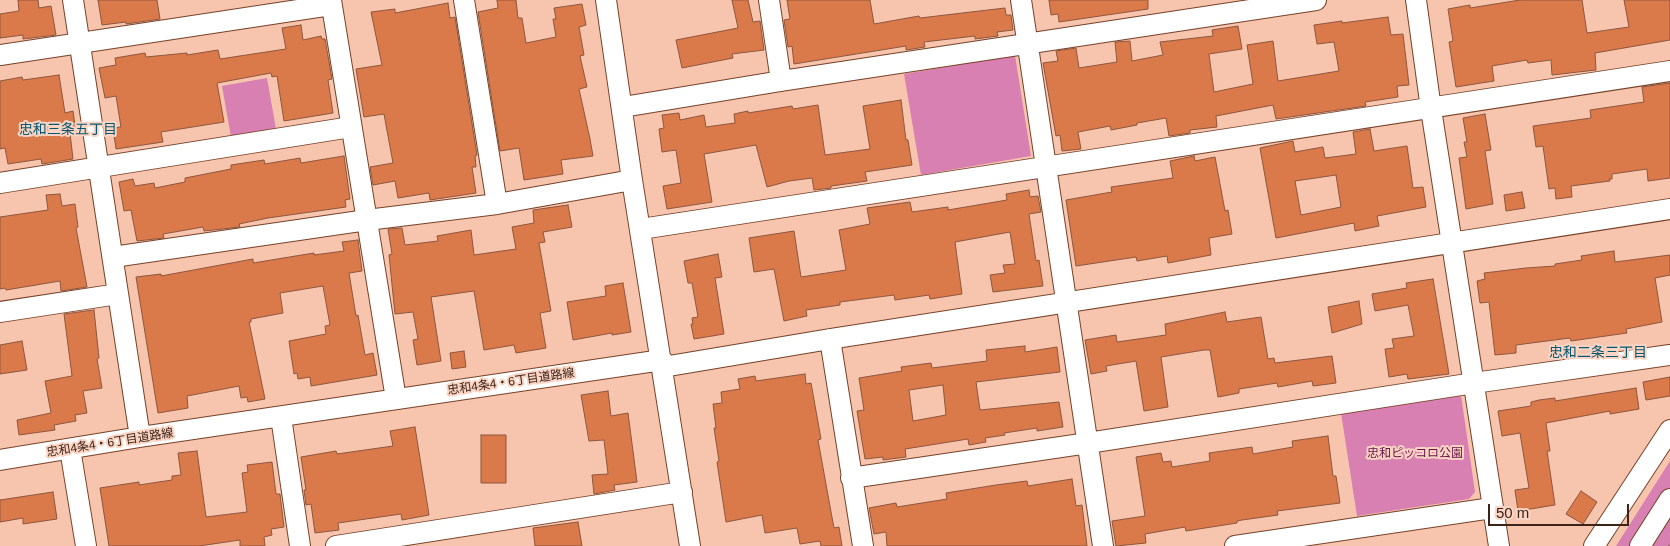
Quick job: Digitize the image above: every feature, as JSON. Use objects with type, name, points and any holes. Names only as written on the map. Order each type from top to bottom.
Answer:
[{"type":"street","points":[[73,0],[140,437]]},
{"type":"street","points":[[464,0],[497,204]]},
{"type":"street","points":[[606,0],[623,107],[632,180],[690,546]]},
{"type":"street","points":[[769,0],[781,81]]},
{"type":"street","points":[[1021,0],[1103,546]]},
{"type":"street","points":[[623,107],[781,81],[1316,0]]},
{"type":"street","points":[[1416,0],[1498,546]]},
{"type":"street","points":[[0,56],[331,3],[396,399]]},
{"type":"street","points":[[641,229],[1670,71]]},
{"type":"street","points":[[0,183],[351,127]]},
{"type":"street","points":[[112,257],[367,220],[497,204],[632,180]]},
{"type":"street","name":"忠和4条4・6丁目道路線","points":[[0,460],[396,399],[830,339],[1670,209]]},
{"type":"street","points":[[0,312],[118,294]]},
{"type":"street","points":[[830,339],[863,546]]},
{"type":"street","points":[[851,478],[1670,355]]},
{"type":"street","points":[[281,417],[300,546]]},
{"type":"street","points":[[1594,546],[1670,430]]},
{"type":"street","points":[[70,449],[86,546]]},
{"type":"street","points":[[336,546],[682,492]]},
{"type":"street","points":[[1640,546],[1670,499]]},
{"type":"street","points":[[1235,546],[1492,508]]},
{"type":"green space","points":[[1015,55],[1031,156],[921,175],[904,74]]},
{"type":"green space","points":[[267,78],[276,129],[231,137],[222,86]]},
{"type":"green space","name":"忠和ピッコロ公園","points":[[1461,395],[1475,492],[1469,499],[1357,516],[1341,413]]},
{"type":"green space","points":[[1670,461],[1670,546],[1616,546]]},
{"type":"building","points":[[18,0],[38,0],[39,8],[51,6],[56,35],[23,39],[23,35],[0,38],[0,14],[19,11]]},
{"type":"building","points":[[98,0],[157,0],[160,19],[102,25]]},
{"type":"building","points":[[497,0],[516,0],[518,18],[522,18],[526,43],[556,37],[553,19],[556,19],[554,8],[582,4],[586,25],[579,27],[584,55],[580,56],[587,87],[579,89],[593,156],[561,160],[563,174],[524,180],[519,148],[500,151],[478,12],[498,8]]},
{"type":"building","points":[[732,0],[748,0],[753,22],[760,21],[764,50],[732,54],[733,58],[682,68],[676,40],[738,28]]},
{"type":"building","points":[[787,0],[870,0],[874,24],[919,16],[920,18],[1005,8],[1006,15],[1011,15],[1013,30],[997,32],[998,36],[975,39],[975,36],[924,42],[925,47],[906,50],[906,46],[794,64],[792,46],[788,47],[784,20],[790,19]]},
{"type":"building","points":[[1049,0],[1148,0],[1148,9],[1059,22],[1058,14],[1051,15]]},
{"type":"building","points":[[1520,0],[1582,0],[1587,33],[1629,27],[1624,0],[1670,0],[1670,40],[1595,53],[1596,70],[1552,75],[1551,60],[1528,63],[1527,60],[1492,66],[1494,81],[1456,87],[1449,42],[1453,41],[1448,9],[1470,5],[1470,8]]},
{"type":"building","points":[[448,3],[450,18],[455,17],[477,155],[475,156],[476,167],[472,167],[476,193],[430,200],[429,193],[398,198],[395,181],[373,185],[370,167],[393,163],[384,114],[364,117],[356,69],[382,65],[371,12],[395,9],[395,13]]},
{"type":"building","points":[[1388,17],[1391,35],[1403,34],[1409,85],[1397,86],[1398,97],[1365,102],[1366,106],[1276,119],[1273,105],[1216,116],[1217,127],[1190,130],[1190,133],[1169,136],[1166,118],[1111,130],[1110,126],[1078,132],[1081,149],[1062,151],[1060,135],[1056,136],[1043,63],[1058,61],[1056,51],[1076,48],[1079,68],[1117,62],[1115,42],[1130,41],[1132,61],[1163,55],[1160,42],[1213,36],[1212,30],[1238,26],[1242,49],[1209,54],[1214,92],[1253,84],[1247,45],[1273,41],[1278,81],[1339,71],[1334,42],[1317,44],[1314,25]]},
{"type":"building","points":[[301,25],[303,40],[321,36],[322,39],[325,39],[332,79],[328,80],[333,113],[284,121],[277,76],[272,77],[271,73],[217,83],[224,122],[161,132],[163,142],[116,149],[113,128],[121,127],[116,96],[105,98],[99,68],[116,65],[115,58],[145,53],[146,57],[187,53],[187,55],[218,50],[220,59],[286,49],[282,28]]},
{"type":"building","points":[[59,75],[65,113],[73,111],[76,132],[70,133],[73,159],[42,164],[41,159],[8,164],[5,148],[0,149],[0,81],[22,77],[23,80]]},
{"type":"building","points":[[1670,83],[1670,178],[1648,181],[1647,169],[1612,174],[1612,179],[1609,179],[1610,181],[1571,186],[1572,197],[1556,199],[1555,188],[1549,189],[1543,146],[1536,147],[1533,126],[1591,118],[1590,110],[1644,102],[1642,87]]},
{"type":"building","points":[[901,100],[906,140],[908,140],[912,165],[865,172],[867,181],[814,190],[812,178],[789,181],[767,187],[756,145],[704,154],[712,202],[667,209],[663,186],[681,183],[676,150],[662,152],[659,129],[664,128],[662,115],[679,113],[680,120],[704,115],[706,127],[735,123],[734,114],[748,111],[748,113],[792,106],[793,109],[818,105],[825,155],[870,149],[863,106]]},
{"type":"building","points":[[1485,114],[1491,150],[1485,151],[1493,204],[1466,209],[1459,158],[1467,157],[1464,142],[1467,142],[1463,118]]},
{"type":"building","points":[[1370,129],[1374,151],[1407,146],[1413,188],[1423,187],[1426,207],[1377,216],[1379,226],[1355,231],[1354,223],[1276,238],[1260,148],[1293,141],[1295,152],[1323,147],[1325,158],[1356,154],[1353,132]],"holes":[[[1336,175],[1341,207],[1301,215],[1295,181]]]},
{"type":"building","points":[[344,156],[350,199],[345,200],[346,207],[268,218],[239,224],[240,227],[204,231],[203,227],[163,234],[164,238],[137,241],[131,210],[124,211],[119,182],[133,179],[135,186],[154,183],[155,188],[185,182],[185,178],[231,169],[231,165],[264,160],[265,164],[300,158],[301,163]]},
{"type":"building","points":[[1194,156],[1195,161],[1215,157],[1225,211],[1228,210],[1232,234],[1209,238],[1211,255],[1168,263],[1167,256],[1137,261],[1136,257],[1076,266],[1066,200],[1112,192],[1111,187],[1173,178],[1170,161]]},
{"type":"building","points":[[1029,190],[1030,197],[1038,196],[1041,212],[1029,214],[1036,261],[1039,260],[1043,286],[993,292],[990,275],[1005,273],[1003,265],[1015,264],[1010,232],[955,242],[962,294],[930,299],[929,295],[895,300],[894,295],[840,302],[840,305],[806,310],[807,316],[784,321],[774,269],[754,272],[749,238],[794,231],[801,277],[846,270],[839,230],[870,224],[867,208],[910,202],[912,212],[948,207],[948,210],[1007,200],[1006,194]]},
{"type":"building","points":[[1522,192],[1525,208],[1506,211],[1504,195]]},
{"type":"building","points":[[60,194],[62,206],[75,204],[78,227],[76,228],[87,287],[61,291],[60,281],[6,290],[5,288],[0,289],[0,217],[48,210],[46,195]]},
{"type":"building","points":[[568,205],[572,227],[543,232],[545,242],[539,243],[551,311],[540,313],[546,348],[516,353],[514,345],[484,350],[474,291],[431,297],[441,361],[417,365],[413,340],[418,339],[413,312],[395,314],[389,255],[392,254],[388,229],[402,228],[405,245],[438,241],[437,236],[471,230],[474,255],[516,249],[512,227],[534,223],[533,210]]},
{"type":"building","points":[[358,240],[362,271],[349,273],[365,355],[373,353],[377,375],[311,386],[310,377],[298,379],[297,373],[294,374],[289,341],[326,334],[325,326],[330,325],[323,286],[280,293],[283,313],[251,319],[251,322],[249,322],[265,399],[248,402],[247,397],[241,398],[239,386],[187,396],[188,408],[158,413],[136,277],[161,274],[161,276],[253,259],[253,263],[314,253],[314,255],[344,251],[342,242]]},
{"type":"building","points":[[1614,251],[1615,262],[1670,255],[1670,275],[1655,278],[1662,322],[1626,329],[1627,333],[1571,341],[1570,338],[1516,345],[1516,353],[1495,355],[1489,302],[1480,303],[1477,281],[1485,279],[1484,273],[1555,266],[1555,264],[1582,260],[1581,256]]},
{"type":"building","points":[[718,254],[722,277],[715,278],[724,334],[694,339],[691,324],[693,324],[692,318],[698,317],[692,283],[688,283],[684,261]]},
{"type":"building","points":[[1433,279],[1449,374],[1408,379],[1407,374],[1389,377],[1385,349],[1394,348],[1392,339],[1414,336],[1408,305],[1375,311],[1372,294],[1407,288],[1406,283]]},
{"type":"building","points":[[623,283],[631,332],[612,335],[612,333],[573,340],[567,302],[606,296],[605,286]]},
{"type":"building","points":[[1359,301],[1362,324],[1332,333],[1328,307]]},
{"type":"building","points":[[94,310],[99,358],[97,359],[102,388],[83,391],[87,413],[75,415],[76,421],[54,425],[55,430],[19,435],[17,420],[51,413],[45,381],[72,376],[64,314]]},
{"type":"building","points":[[1225,312],[1227,322],[1261,317],[1268,359],[1274,358],[1275,363],[1332,356],[1336,383],[1313,386],[1312,381],[1278,387],[1277,383],[1239,389],[1239,393],[1218,397],[1210,350],[1204,350],[1161,357],[1168,407],[1144,411],[1136,361],[1106,366],[1107,371],[1091,374],[1085,340],[1116,335],[1117,342],[1166,335],[1165,324]]},
{"type":"building","points":[[22,341],[27,370],[0,374],[0,345]]},
{"type":"building","points":[[1025,346],[1025,352],[1057,347],[1060,372],[976,382],[980,410],[1059,402],[1063,427],[1037,431],[1037,428],[1004,433],[1005,435],[985,438],[986,442],[969,445],[968,439],[905,449],[906,457],[883,460],[883,457],[865,459],[857,411],[864,410],[859,378],[902,371],[901,367],[931,363],[932,368],[987,361],[986,350]],"holes":[[[943,385],[946,415],[913,421],[909,390]]]},
{"type":"building","points":[[464,351],[466,367],[452,369],[450,353]]},
{"type":"building","points":[[805,374],[806,384],[811,383],[821,439],[818,440],[834,528],[839,527],[842,546],[821,546],[820,541],[800,544],[797,528],[765,533],[762,515],[726,522],[717,462],[719,461],[714,428],[716,428],[713,404],[722,403],[721,392],[740,389],[738,379],[755,376],[756,381]]},
{"type":"building","points":[[1670,377],[1670,396],[1646,400],[1643,382]]},
{"type":"building","points":[[1636,388],[1639,409],[1610,414],[1610,411],[1546,423],[1550,451],[1547,451],[1555,505],[1518,511],[1515,490],[1529,488],[1520,433],[1502,436],[1498,411],[1531,406],[1531,402],[1539,400],[1555,398],[1555,401]]},
{"type":"building","points":[[608,391],[611,416],[628,413],[637,482],[614,485],[615,490],[594,494],[592,475],[608,474],[604,440],[589,441],[581,395]]},
{"type":"building","points":[[415,427],[429,515],[402,520],[401,514],[338,523],[339,530],[315,533],[311,504],[306,505],[304,490],[306,490],[301,457],[336,451],[337,454],[393,446],[390,431]]},
{"type":"building","points":[[481,435],[506,435],[506,483],[481,483]]},
{"type":"building","points":[[1328,436],[1333,476],[1336,476],[1340,503],[1277,511],[1278,515],[1242,520],[1237,521],[1237,523],[1186,531],[1185,527],[1145,534],[1146,543],[1116,546],[1112,521],[1145,516],[1136,457],[1161,453],[1163,462],[1171,461],[1172,467],[1210,461],[1209,453],[1252,447],[1253,454],[1293,447],[1292,441]]},
{"type":"building","points":[[197,451],[206,517],[247,512],[242,473],[248,472],[247,465],[272,462],[276,494],[280,494],[284,527],[271,529],[272,535],[264,537],[265,546],[240,546],[240,540],[199,546],[109,546],[100,488],[139,482],[139,485],[172,480],[172,476],[181,475],[178,453]]},
{"type":"building","points":[[1072,479],[1076,506],[1082,505],[1087,546],[887,546],[886,532],[874,534],[869,508],[896,503],[897,507],[947,499],[946,493],[996,485],[1027,481],[1028,486]]},
{"type":"building","points":[[1581,491],[1597,502],[1583,524],[1566,514]]},
{"type":"building","points":[[53,492],[57,519],[23,524],[23,518],[0,522],[0,500]]},
{"type":"building","points":[[578,522],[582,546],[535,546],[533,528]]},
{"type":"district","name":"忠和三条五丁目","points":[[68,130]]},
{"type":"district","name":"忠和二条三丁目","points":[[1598,353]]}]
